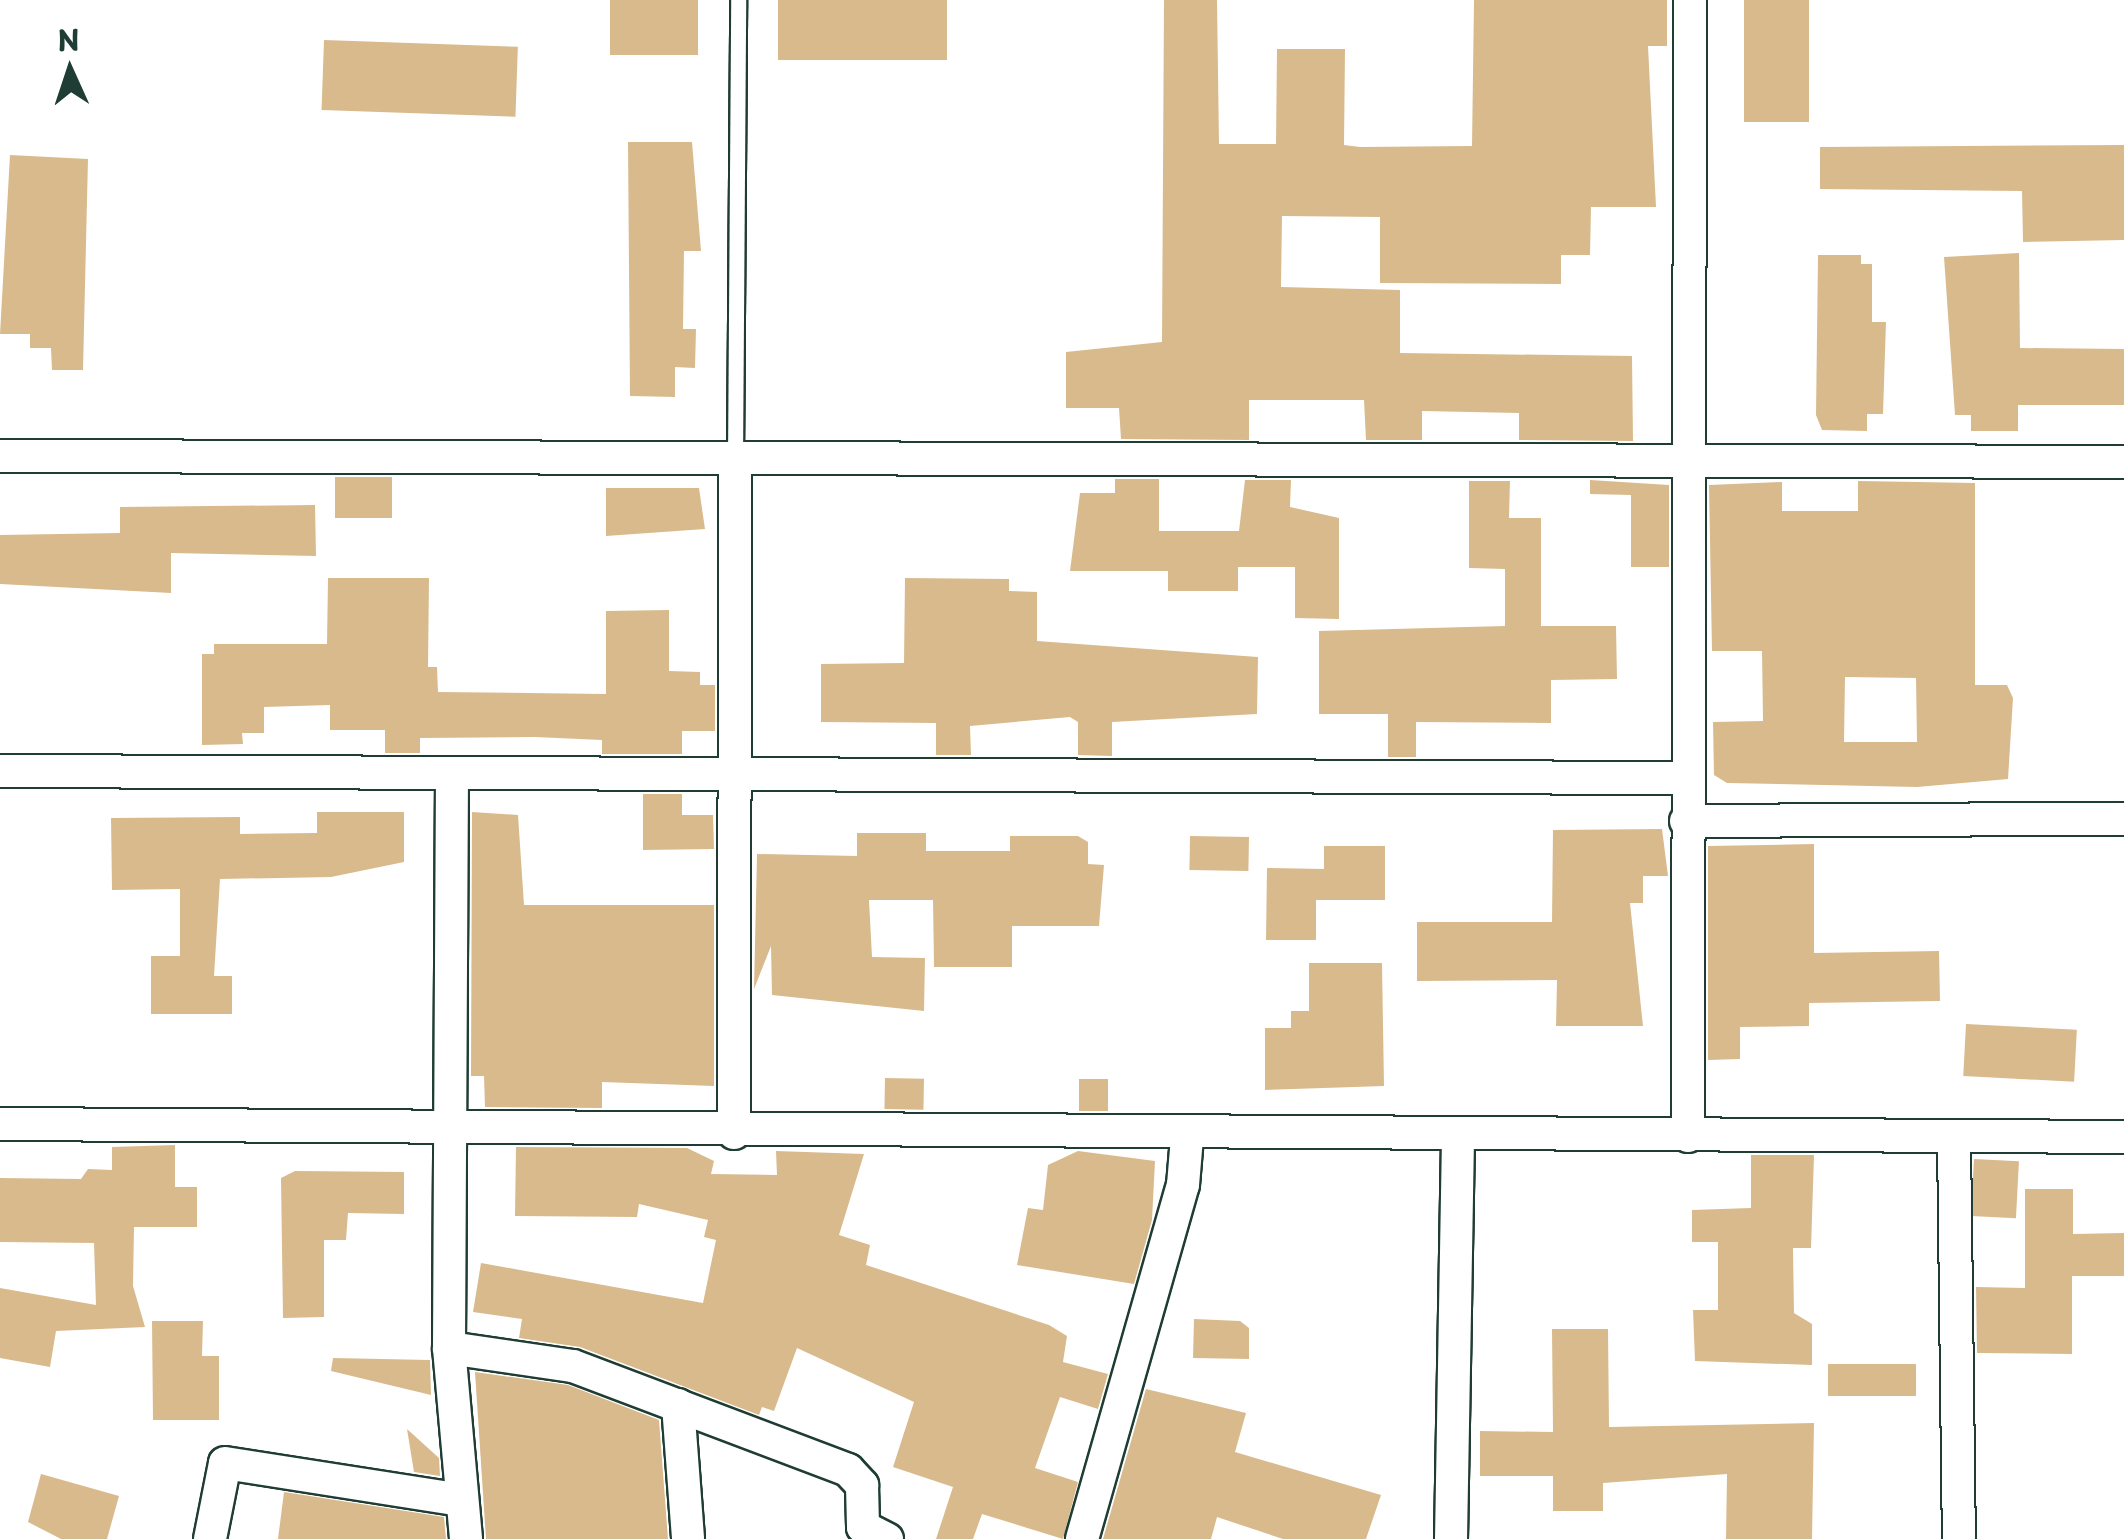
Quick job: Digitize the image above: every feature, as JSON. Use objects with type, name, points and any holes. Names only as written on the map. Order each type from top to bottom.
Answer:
[{"type":"street","points":[[1688,1136],[1690,0]]},
{"type":"street","points":[[0,456],[735,462],[2124,462]]},
{"type":"street","points":[[734,1133],[735,462]]},
{"type":"street","points":[[0,771],[1686,778]]},
{"type":"street","points":[[452,774],[449,1348],[466,1539]]},
{"type":"street","points":[[1686,820],[2124,820]]},
{"type":"street","points":[[0,1124],[452,1132],[1458,1139],[2124,1137]]},
{"type":"street","points":[[1082,1539],[1183,1185],[1187,1137]]},
{"type":"street","points":[[1954,1138],[1959,1539]]},
{"type":"street","points":[[1451,1539],[1458,1139]]},
{"type":"street","points":[[449,1348],[572,1366],[848,1470],[862,1485],[863,1527],[887,1539]]},
{"type":"street","points":[[678,1405],[688,1539]]},
{"type":"street","points":[[210,1539],[225,1463],[462,1500]]},
{"type":"lane","points":[[735,462],[738,0]]},
{"type":"building","points":[[610,0],[698,0],[698,55],[610,55]]},
{"type":"building","points":[[778,0],[947,0],[947,60],[778,60]]},
{"type":"building","points":[[1164,0],[1217,0],[1219,144],[1276,144],[1277,49],[1345,49],[1344,145],[1360,147],[1472,146],[1474,0],[1667,0],[1667,46],[1648,46],[1656,207],[1591,207],[1590,255],[1561,255],[1561,284],[1380,283],[1380,217],[1282,216],[1281,287],[1400,290],[1400,353],[1632,356],[1633,441],[1519,440],[1519,413],[1422,411],[1422,440],[1366,440],[1364,400],[1249,400],[1249,440],[1121,439],[1119,408],[1066,408],[1066,352],[1162,342]]},
{"type":"building","points":[[1744,0],[1809,0],[1809,122],[1744,122]]},
{"type":"building","points":[[324,40],[518,47],[515,117],[322,110]]},
{"type":"building","points":[[628,142],[692,142],[701,251],[684,251],[683,329],[696,329],[695,368],[675,367],[675,397],[630,396]]},
{"type":"building","points":[[2124,145],[2124,240],[2023,242],[2022,191],[1820,189],[1820,147]]},
{"type":"building","points":[[10,155],[88,159],[83,370],[52,370],[51,348],[30,348],[30,334],[0,334]]},
{"type":"building","points":[[2019,253],[2020,348],[2124,349],[2124,405],[2018,405],[2018,431],[1971,431],[1971,415],[1955,415],[1944,257]]},
{"type":"building","points":[[1818,255],[1861,255],[1861,264],[1872,264],[1872,322],[1886,322],[1883,414],[1867,414],[1867,431],[1822,430],[1816,415]]},
{"type":"building","points":[[335,477],[392,477],[392,518],[335,518]]},
{"type":"building","points":[[1115,479],[1159,479],[1159,531],[1239,531],[1245,480],[1291,480],[1290,507],[1339,518],[1339,619],[1295,618],[1295,567],[1238,567],[1238,591],[1168,591],[1168,571],[1070,571],[1080,493],[1115,493]]},
{"type":"building","points":[[1590,480],[1669,485],[1669,567],[1631,567],[1631,495],[1590,494]]},
{"type":"building","points":[[1469,481],[1510,481],[1509,518],[1541,518],[1541,626],[1616,626],[1617,679],[1551,680],[1551,723],[1416,722],[1416,757],[1388,757],[1388,714],[1319,714],[1319,631],[1505,626],[1505,569],[1469,568]]},
{"type":"building","points":[[1858,481],[1975,483],[1975,685],[2007,685],[2013,698],[2008,779],[1917,787],[1727,783],[1714,775],[1713,722],[1763,721],[1762,651],[1712,651],[1709,485],[1782,482],[1782,511],[1858,511]],"holes":[[[1845,677],[1916,678],[1917,742],[1844,742]]]},
{"type":"building","points":[[606,488],[699,488],[705,529],[606,536]]},
{"type":"building","points":[[315,505],[316,556],[171,553],[171,593],[0,584],[0,535],[120,533],[120,507]]},
{"type":"building","points":[[328,578],[429,578],[428,667],[437,667],[438,692],[606,694],[606,611],[669,610],[669,671],[700,672],[700,685],[715,685],[715,731],[682,731],[682,754],[602,754],[602,740],[535,737],[420,738],[420,753],[385,753],[385,730],[330,730],[330,705],[264,707],[264,733],[242,733],[243,744],[202,745],[202,654],[214,654],[214,644],[327,644]]},
{"type":"building","points":[[905,578],[1009,579],[1009,591],[1037,592],[1037,641],[1258,657],[1257,714],[1112,722],[1112,756],[1078,755],[1078,722],[1070,717],[970,726],[971,755],[936,755],[936,723],[821,722],[821,664],[904,663]]},
{"type":"building","points":[[643,794],[682,794],[682,815],[713,815],[714,849],[643,850]]},
{"type":"building","points":[[317,812],[404,812],[404,862],[331,877],[220,879],[214,976],[232,976],[232,1014],[151,1014],[151,956],[180,956],[180,889],[112,890],[111,818],[240,817],[240,834],[317,833]]},
{"type":"building","points":[[472,812],[518,815],[524,905],[714,905],[714,1086],[602,1082],[602,1108],[485,1107],[484,1076],[471,1076]]},
{"type":"building","points":[[1662,829],[1668,876],[1643,876],[1643,903],[1630,903],[1643,1026],[1556,1026],[1557,980],[1417,981],[1417,922],[1552,922],[1553,830]]},
{"type":"building","points":[[857,833],[926,833],[926,851],[1010,851],[1010,836],[1078,836],[1088,842],[1088,864],[1104,865],[1099,926],[1012,926],[1012,967],[934,967],[933,900],[869,900],[872,957],[925,958],[924,1011],[772,995],[771,946],[754,989],[757,854],[857,856]]},
{"type":"building","points":[[1190,836],[1249,837],[1248,871],[1189,870]]},
{"type":"building","points":[[1814,844],[1814,953],[1939,951],[1940,1001],[1809,1003],[1809,1026],[1740,1027],[1740,1059],[1708,1060],[1708,846]]},
{"type":"building","points":[[1324,846],[1385,846],[1385,900],[1316,900],[1316,940],[1266,940],[1267,868],[1324,869]]},
{"type":"building","points":[[1309,963],[1382,963],[1384,1086],[1265,1090],[1265,1028],[1291,1028],[1291,1011],[1309,1011]]},
{"type":"building","points":[[1966,1024],[2077,1030],[2074,1082],[1963,1076]]},
{"type":"building","points":[[885,1078],[924,1079],[923,1110],[884,1109]]},
{"type":"building","points":[[1079,1079],[1108,1079],[1108,1111],[1079,1111]]},
{"type":"building","points":[[175,1145],[175,1187],[197,1187],[197,1227],[134,1227],[133,1286],[145,1327],[56,1331],[50,1367],[0,1358],[0,1288],[96,1305],[94,1243],[0,1242],[0,1178],[81,1179],[88,1169],[112,1170],[112,1147]]},
{"type":"building","points":[[516,1147],[687,1148],[714,1161],[711,1174],[777,1175],[776,1151],[864,1154],[839,1235],[870,1245],[866,1265],[1049,1325],[1067,1336],[1063,1362],[1108,1374],[1098,1409],[1060,1397],[1035,1468],[1078,1482],[1063,1539],[982,1514],[973,1539],[936,1539],[953,1487],[893,1467],[914,1402],[797,1348],[774,1411],[762,1407],[759,1415],[580,1347],[519,1338],[522,1319],[473,1312],[481,1263],[703,1303],[716,1240],[704,1237],[708,1220],[639,1204],[637,1217],[515,1216]]},
{"type":"building","points":[[1078,1151],[1155,1161],[1152,1220],[1134,1284],[1017,1265],[1028,1208],[1043,1210],[1048,1165]]},
{"type":"building","points":[[1751,1155],[1814,1155],[1811,1248],[1793,1248],[1794,1313],[1812,1324],[1812,1365],[1695,1361],[1693,1310],[1718,1310],[1718,1242],[1692,1242],[1692,1210],[1751,1208]]},
{"type":"building","points":[[1974,1159],[2019,1161],[2016,1218],[1971,1216]]},
{"type":"building","points":[[295,1171],[404,1172],[404,1214],[348,1213],[346,1240],[324,1240],[324,1317],[283,1318],[281,1178]]},
{"type":"building","points":[[2025,1189],[2073,1189],[2073,1234],[2124,1233],[2124,1276],[2072,1276],[2072,1354],[1977,1353],[1976,1287],[2025,1288]]},
{"type":"building","points":[[1194,1319],[1240,1321],[1249,1328],[1249,1359],[1193,1358]]},
{"type":"building","points":[[152,1321],[203,1321],[202,1356],[219,1356],[219,1420],[153,1420]]},
{"type":"building","points":[[1552,1329],[1608,1329],[1609,1427],[1814,1423],[1812,1539],[1726,1539],[1727,1474],[1603,1483],[1603,1511],[1553,1511],[1553,1476],[1480,1476],[1480,1431],[1553,1432]]},
{"type":"building","points":[[333,1358],[430,1360],[431,1395],[331,1371]]},
{"type":"building","points":[[1828,1364],[1916,1364],[1916,1396],[1828,1396]]},
{"type":"building","points":[[475,1372],[568,1385],[659,1420],[668,1539],[486,1539]]},
{"type":"building","points":[[1146,1389],[1246,1413],[1235,1452],[1381,1495],[1366,1539],[1283,1539],[1217,1517],[1211,1539],[1103,1539]]},
{"type":"building","points":[[407,1429],[439,1458],[440,1476],[414,1472]]},
{"type":"building","points":[[41,1474],[119,1496],[107,1539],[61,1539],[28,1522]]},
{"type":"building","points":[[284,1492],[444,1517],[446,1539],[278,1539]]}]
